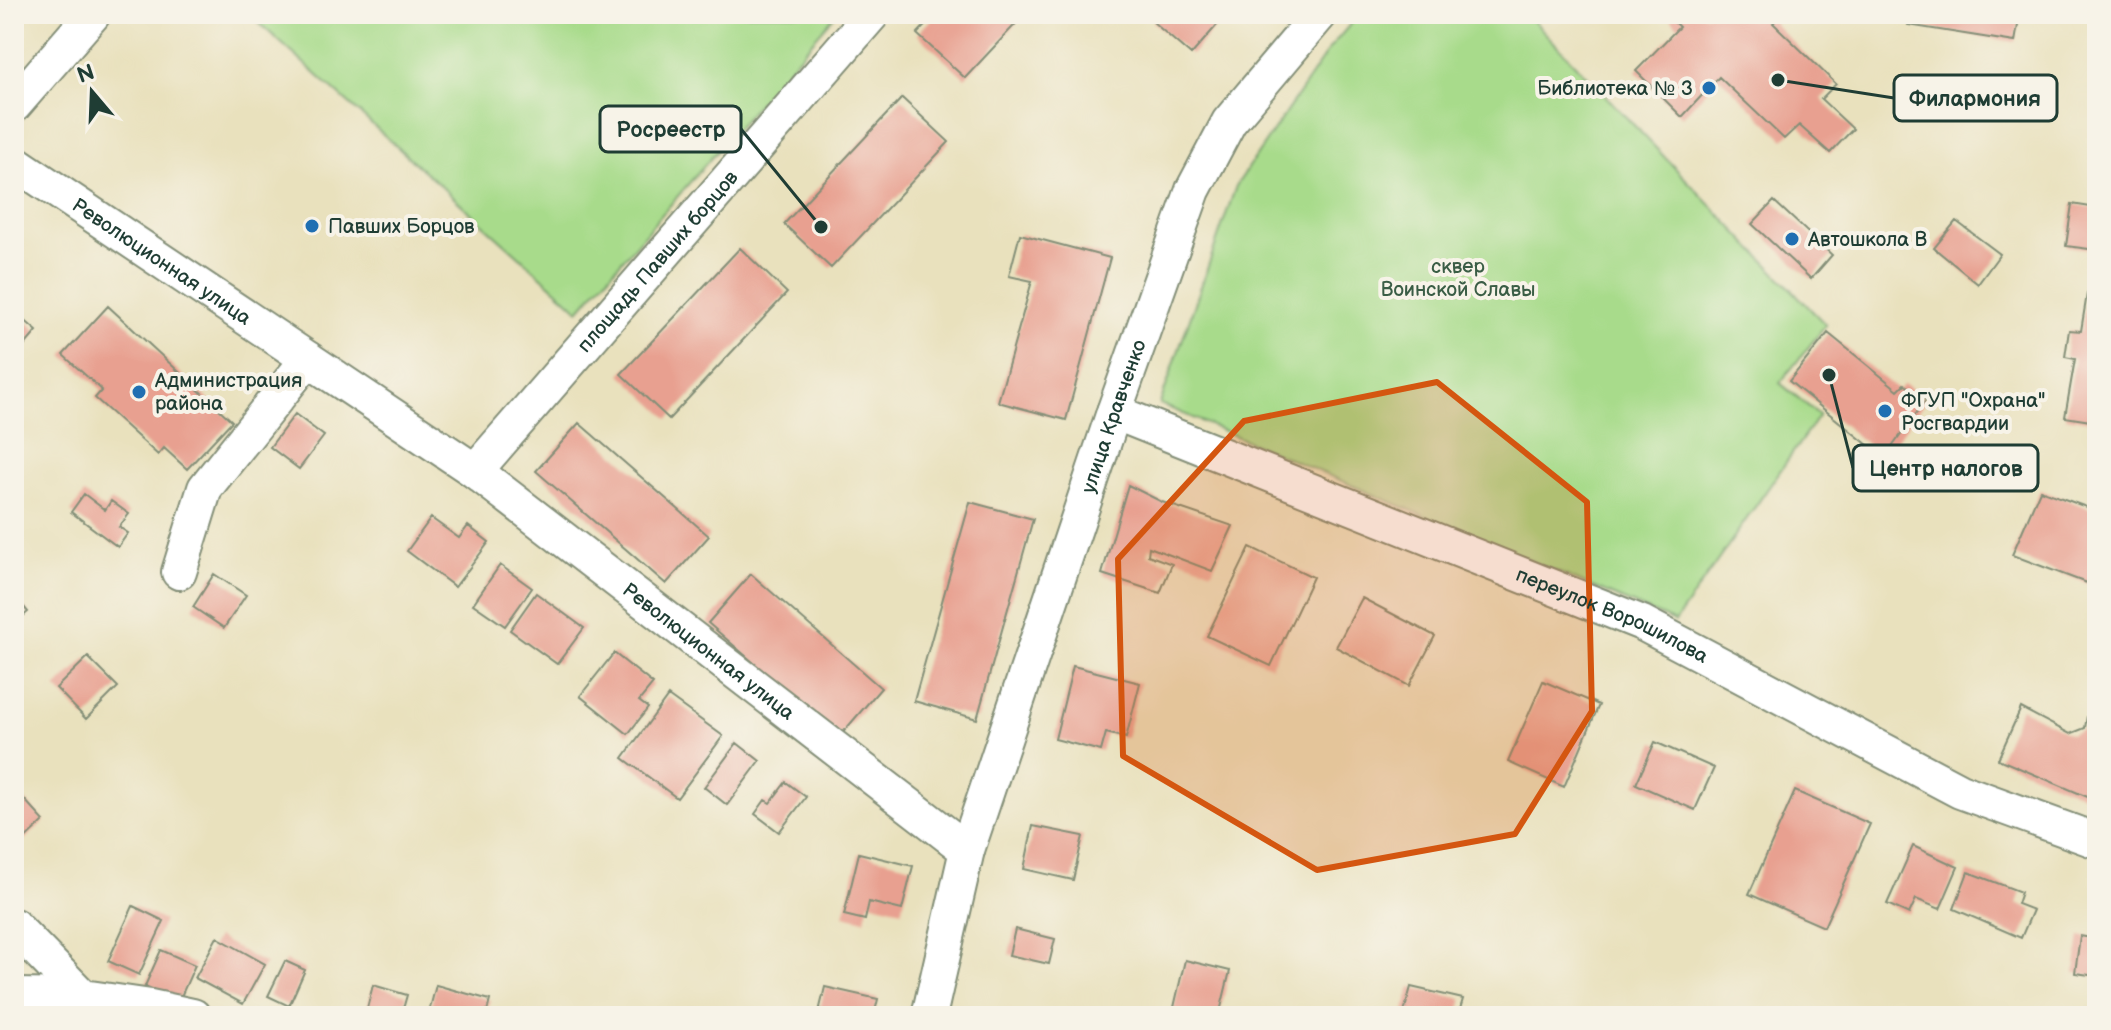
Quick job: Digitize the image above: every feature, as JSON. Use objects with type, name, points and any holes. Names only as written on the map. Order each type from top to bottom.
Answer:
[{"type":"street","points":[[14,105],[93,14]]},
{"type":"street","name":"площадь Павших борцов","points":[[475,471],[872,14]]},
{"type":"street","name":"улица Кравченко","points":[[967,850],[1114,412],[1193,190],[1229,122],[1320,14]]},
{"type":"street","name":"Революционная улица","points":[[14,162],[475,471],[967,850]]},
{"type":"street","points":[[179,572],[205,488],[308,359]]},
{"type":"street","name":"переулок Ворошилова","points":[[1114,412],[1642,623],[1960,791],[2097,841]]},
{"type":"street","points":[[929,1016],[967,850]]},
{"type":"street","points":[[14,926],[83,997]]},
{"type":"street","points":[[14,996],[83,997],[193,1016]]},
{"type":"highlighted area","points":[[1437,382],[1587,502],[1592,711],[1515,834],[1317,870],[1123,756],[1118,559],[1244,421]]},
{"type":"green space","points":[[249,14],[836,14],[579,310]]},
{"type":"green space","name":"сквер Воинской Славы","points":[[1359,14],[1527,14],[1826,325],[1780,383],[1819,415],[1675,622],[1160,404],[1236,186],[1329,49]]},
{"type":"building","points":[[936,14],[1025,14],[965,78],[917,34]]},
{"type":"building","points":[[1160,14],[1225,16],[1191,55],[1153,22]]},
{"type":"building","points":[[1666,14],[1782,14],[1773,23],[1836,84],[1821,99],[1853,129],[1830,153],[1799,125],[1784,139],[1719,77],[1682,117],[1636,71],[1679,27]]},
{"type":"building","points":[[1910,14],[2020,14],[2015,42],[1908,25]]},
{"type":"building","points":[[902,98],[949,142],[831,268],[784,224]]},
{"type":"building","name":"Автошкола В","points":[[1774,201],[1832,255],[1811,279],[1752,224]]},
{"type":"building","points":[[2072,204],[2097,208],[2097,250],[2066,246]]},
{"type":"building","points":[[1956,221],[2000,254],[1978,284],[1934,248]]},
{"type":"building","points":[[1020,234],[1110,258],[1066,420],[998,402],[1032,281],[1009,276]]},
{"type":"building","points":[[740,248],[787,293],[669,419],[621,374]]},
{"type":"building","points":[[2087,294],[2097,296],[2097,422],[2065,417],[2075,359],[2065,357],[2069,330],[2081,331]]},
{"type":"building","points":[[108,306],[232,421],[187,469],[164,448],[158,455],[95,398],[102,390],[63,355]]},
{"type":"building","points":[[14,311],[37,331],[14,358]]},
{"type":"building","points":[[1828,333],[1898,390],[1904,384],[1926,400],[1884,458],[1789,381]]},
{"type":"building","points":[[295,414],[324,436],[299,469],[270,447]]},
{"type":"building","points":[[579,423],[709,536],[666,584],[536,471]]},
{"type":"building","points":[[1128,485],[1162,502],[1233,526],[1212,571],[1149,547],[1148,555],[1172,564],[1160,593],[1102,574]]},
{"type":"building","points":[[2040,490],[2097,511],[2097,587],[2012,555]]},
{"type":"building","points":[[84,494],[105,510],[111,501],[129,514],[119,527],[128,533],[118,547],[71,512]]},
{"type":"building","points":[[970,502],[1033,519],[977,719],[914,701]]},
{"type":"building","points":[[431,518],[459,538],[468,526],[489,542],[455,587],[407,551]]},
{"type":"building","points":[[1250,547],[1313,577],[1271,666],[1207,636]]},
{"type":"building","points":[[500,565],[532,588],[505,626],[473,604]]},
{"type":"building","points":[[214,574],[246,595],[224,628],[193,607]]},
{"type":"building","points":[[751,574],[881,688],[839,737],[708,623]]},
{"type":"building","points":[[536,593],[584,628],[557,664],[510,630]]},
{"type":"building","points":[[14,595],[28,612],[14,624]]},
{"type":"building","points":[[1362,598],[1435,636],[1409,686],[1336,647]]},
{"type":"building","points":[[614,653],[653,684],[639,701],[648,708],[628,734],[580,696]]},
{"type":"building","points":[[88,657],[118,687],[86,719],[56,688]]},
{"type":"building","points":[[1073,666],[1140,683],[1126,738],[1106,733],[1101,751],[1055,739]]},
{"type":"building","points":[[2095,669],[2097,801],[1998,759],[2021,708],[2070,734],[2085,728]]},
{"type":"building","points":[[1543,681],[1599,705],[1564,787],[1508,762]]},
{"type":"building","points":[[668,696],[723,736],[677,798],[623,758]]},
{"type":"building","points":[[1655,742],[1714,768],[1695,810],[1636,784]]},
{"type":"building","points":[[737,743],[760,761],[727,805],[704,787]]},
{"type":"building","points":[[786,782],[806,797],[779,832],[755,814],[765,800],[770,803]]},
{"type":"building","points":[[14,788],[44,821],[14,850]]},
{"type":"building","points":[[1795,791],[1870,824],[1824,927],[1749,894]]},
{"type":"building","points":[[1033,826],[1083,836],[1073,880],[1024,869]]},
{"type":"building","points":[[1913,846],[1958,867],[1940,909],[1916,899],[1909,914],[1887,904]]},
{"type":"building","points":[[859,853],[913,866],[902,910],[869,902],[865,920],[844,915]]},
{"type":"building","points":[[1968,872],[2021,892],[2017,904],[2033,910],[2021,938],[1954,909]]},
{"type":"building","points":[[133,906],[164,921],[139,975],[108,961]]},
{"type":"building","points":[[1015,929],[1055,939],[1049,964],[1009,955]]},
{"type":"building","points":[[2080,936],[2097,939],[2097,976],[2075,973]]},
{"type":"building","points":[[217,937],[265,964],[243,1004],[195,978]]},
{"type":"building","points":[[161,950],[195,965],[179,1001],[145,986]]},
{"type":"building","points":[[1185,960],[1230,971],[1219,1016],[1172,1016]]},
{"type":"building","points":[[285,961],[305,970],[289,1006],[268,996]]},
{"type":"building","points":[[373,985],[407,995],[401,1016],[365,1016]]},
{"type":"building","points":[[436,985],[490,1000],[486,1016],[428,1016]]},
{"type":"building","points":[[825,987],[878,999],[874,1016],[818,1016]]},
{"type":"building","points":[[1411,987],[1463,999],[1458,1016],[1403,1016]]},
{"type":"place","name":"Филармония","points":[[1778,80]]},
{"type":"place","name":"Библиотека № 3","points":[[1709,88]]},
{"type":"place","name":"Павших Борцов","points":[[312,226]]},
{"type":"place","name":"Росреестр","points":[[821,227]]},
{"type":"place","name":"Автошкола В","points":[[1792,239]]},
{"type":"place","name":"Центр налогов","points":[[1829,375]]},
{"type":"place","name":"Администрация района","points":[[139,392]]},
{"type":"place","name":"ФГУП \"Охрана\" Росгвардии","points":[[1885,411]]}]
